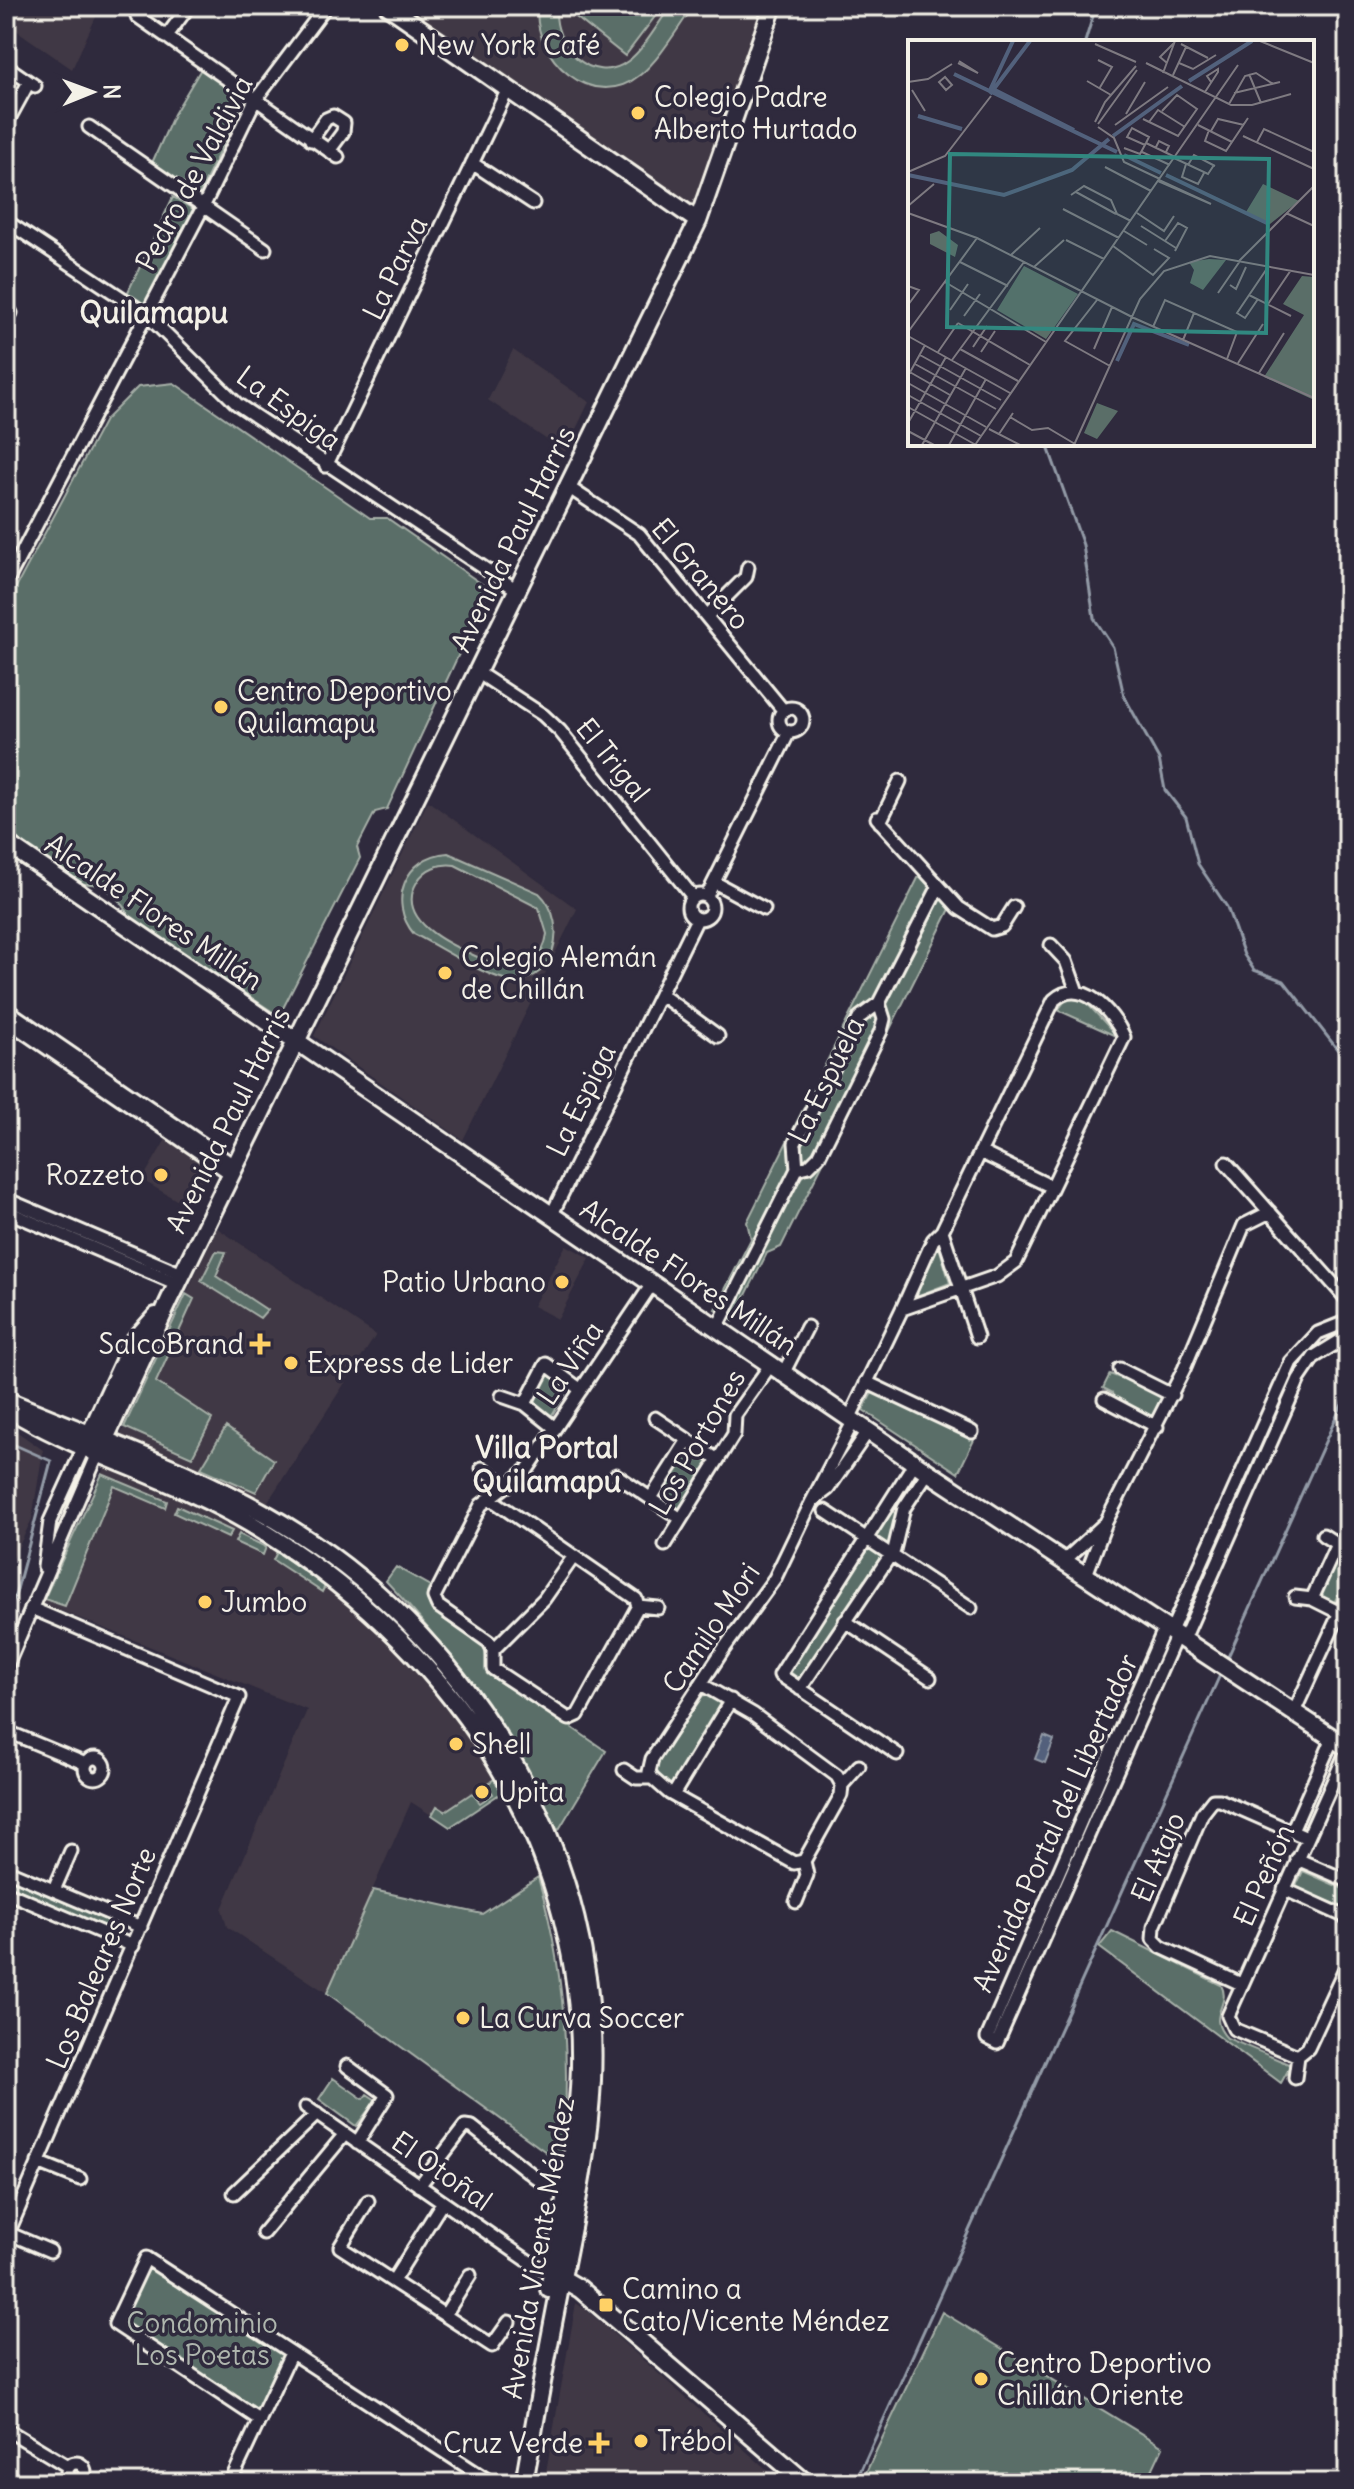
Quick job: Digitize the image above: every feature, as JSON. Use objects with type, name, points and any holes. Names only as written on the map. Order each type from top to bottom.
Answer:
[{"type":"main road","points":[[388,6],[698,221]]},
{"type":"main road","name":"Avenida Paul Harris","points":[[94,1446],[176,1286],[698,221],[773,6]]},
{"type":"main road","name":"Alcalde Flores Millán","points":[[6,843],[921,1467],[1348,1748]]},
{"type":"main road","name":"Avenida Vicente Méndez","points":[[6,1400],[218,1506],[275,1538],[352,1594],[399,1637],[442,1684],[485,1741],[523,1807],[556,1895],[570,1952],[578,2010],[577,2121],[559,2273],[524,2483]]},
{"type":"main road","name":"Avenida Vicente Méndez","points":[[6,1407],[94,1446],[242,1501],[343,1564],[429,1643],[480,1708],[509,1755],[553,1849],[576,1918],[589,1993],[593,2044],[590,2120],[514,2483]]},
{"type":"main road","points":[[559,2273],[806,2483]]},
{"type":"street","points":[[166,37],[189,6]]},
{"type":"street","name":"Pedro de Valdivia","points":[[8,577],[204,205],[254,102],[326,6]]},
{"type":"street","points":[[137,16],[254,102],[311,140],[333,154],[344,123],[333,116],[326,119],[311,140]]},
{"type":"street","points":[[6,66],[33,84],[6,124]]},
{"type":"street","name":"La Parva","points":[[326,466],[507,91]]},
{"type":"street","points":[[89,127],[265,249]]},
{"type":"street","points":[[472,163],[533,203]]},
{"type":"street","name":"La Espiga","points":[[6,221],[146,314],[237,404],[517,590]]},
{"type":"street","name":"El Granero","points":[[568,487],[639,534],[783,710]]},
{"type":"street","points":[[707,616],[746,577],[748,567]]},
{"type":"street","name":"El Trigal","points":[[477,672],[543,715],[560,731],[693,897]]},
{"type":"street","name":"La Espiga","points":[[551,1216],[697,919],[708,916],[712,910],[707,896],[789,732],[800,728],[803,717],[795,708],[783,710]]},
{"type":"street","points":[[783,710],[779,725],[789,732]]},
{"type":"street","points":[[900,781],[879,820],[959,908],[992,929],[1002,926],[1014,907]]},
{"type":"street","points":[[714,882],[764,909]]},
{"type":"street","name":"La Espuela","points":[[717,1328],[797,1169],[795,1143],[860,1017],[879,1003],[939,886]]},
{"type":"street","points":[[697,919],[688,907],[693,897],[707,896]]},
{"type":"street","points":[[902,1309],[997,1276],[1016,1262],[1124,1037],[1087,992],[1076,989],[1066,961],[1051,945]]},
{"type":"street","name":"Camilo Mori","points":[[652,1778],[649,1772],[652,1759],[775,1578],[852,1419],[866,1382],[933,1240],[942,1231],[1054,1000],[1063,991],[1076,989]]},
{"type":"street","points":[[660,994],[718,1036]]},
{"type":"street","name":"La Espuela","points":[[797,1169],[809,1166],[819,1156],[867,1059],[884,1019],[879,1003]]},
{"type":"street","points":[[6,1009],[233,1170]]},
{"type":"street","points":[[6,1020],[233,1170]]},
{"type":"street","points":[[980,1152],[1052,1187]]},
{"type":"street","points":[[1226,1163],[1345,1297]]},
{"type":"street","points":[[6,1199],[176,1286]]},
{"type":"street","points":[[6,1211],[176,1286]]},
{"type":"street","points":[[1086,1575],[1106,1522],[1172,1395],[1244,1225],[1252,1218],[1270,1212]]},
{"type":"street","points":[[942,1231],[977,1337]]},
{"type":"street","name":"La Viña","points":[[493,1650],[489,1642],[438,1606],[434,1597],[476,1513],[527,1470],[652,1284]]},
{"type":"street","name":"Avenida Portal del Libertador","points":[[992,2041],[1291,1362],[1318,1333],[1348,1321]]},
{"type":"street","name":"Los Portones","points":[[665,1545],[734,1434],[735,1415],[778,1367],[807,1327]]},
{"type":"street","name":"Avenida Portal del Libertador","points":[[1174,1633],[1299,1379],[1314,1357],[1348,1336]]},
{"type":"street","points":[[525,1404],[546,1364],[581,1390]]},
{"type":"street","points":[[1120,1369],[1172,1395]]},
{"type":"street","points":[[866,1382],[972,1432]]},
{"type":"street","points":[[502,1396],[525,1404],[555,1428]]},
{"type":"street","points":[[1104,1399],[1157,1427]]},
{"type":"street","points":[[655,1418],[718,1460]]},
{"type":"street","name":"Camilo Mori","points":[[812,1501],[828,1489],[869,1430]]},
{"type":"street","points":[[651,1498],[688,1440]]},
{"type":"street","name":"Avenida Paul Harris","points":[[6,1668],[42,1583],[50,1521],[94,1446]]},
{"type":"street","points":[[897,1754],[780,1675],[866,1538],[921,1467]]},
{"type":"street","points":[[800,1689],[891,1555],[900,1535],[904,1508],[921,1467]]},
{"type":"street","points":[[482,1468],[507,1486]]},
{"type":"street","points":[[616,1475],[681,1519]]},
{"type":"street","points":[[491,1499],[574,1556],[636,1599],[638,1606],[578,1715],[569,1719],[493,1669],[493,1650],[544,1599],[574,1556]]},
{"type":"street","points":[[825,1511],[971,1608]]},
{"type":"street","points":[[1064,1561],[1106,1522]]},
{"type":"street","points":[[1312,1599],[1342,1547],[1323,1535]]},
{"type":"street","points":[[1294,1712],[1348,1595]]},
{"type":"street","points":[[1295,1597],[1312,1599],[1340,1613]]},
{"type":"street","points":[[638,1606],[658,1608]]},
{"type":"street","name":"Los Baleares Norte","points":[[7,2236],[239,1697],[31,1608]]},
{"type":"street","points":[[845,1621],[930,1678]]},
{"type":"street","points":[[701,1684],[731,1700],[837,1776],[842,1785],[841,1795],[804,1861],[807,1875],[796,1902]]},
{"type":"street","points":[[673,1795],[731,1700]]},
{"type":"street","points":[[6,1731],[86,1764]]},
{"type":"street","name":"El Peñón","points":[[1292,1831],[1333,1738]]},
{"type":"street","name":"El Peñón","points":[[1298,2056],[1234,2029],[1228,2022],[1241,1984],[1348,1748]]},
{"type":"street","points":[[842,1785],[859,1766]]},
{"type":"street","points":[[624,1770],[636,1778],[652,1778],[673,1795],[779,1857],[794,1863],[804,1861]]},
{"type":"street","name":"El Atajo","points":[[1241,1984],[1161,1947],[1153,1939],[1154,1927],[1202,1814],[1213,1800],[1228,1802],[1307,1838]]},
{"type":"street","points":[[54,1890],[71,1851]]},
{"type":"street","points":[[1297,1859],[1348,1881]]},
{"type":"street","points":[[6,1870],[141,1927]]},
{"type":"street","points":[[1284,1889],[1348,1918]]},
{"type":"street","points":[[6,1892],[133,1946]]},
{"type":"street","points":[[1295,2078],[1298,2056],[1308,2048],[1348,1962]]},
{"type":"street","points":[[347,2066],[387,2095],[357,2143]]},
{"type":"street","name":"El Otoñal","points":[[234,2193],[312,2111],[534,2265],[559,2273]]},
{"type":"street","points":[[419,2186],[465,2126],[472,2127],[544,2184]]},
{"type":"street","points":[[263,2233],[345,2134]]},
{"type":"street","points":[[38,2162],[80,2179]]},
{"type":"street","points":[[368,2201],[340,2247],[492,2346],[509,2322]]},
{"type":"street","points":[[393,2281],[442,2203]]},
{"type":"street","points":[[7,2236],[50,2251]]},
{"type":"street","points":[[260,2420],[115,2324],[146,2258],[492,2483]]},
{"type":"street","points":[[445,2315],[470,2275]]},
{"type":"street","points":[[230,2483],[291,2353]]},
{"type":"street","points":[[6,2429],[69,2467],[77,2463],[84,2468],[80,2482]]},
{"type":"shaded area","points":[[6,6],[101,6],[72,69],[6,23]]},
{"type":"shaded area","name":"Colegio Padre Alberto Hurtado","points":[[397,6],[763,6],[692,212]]},
{"type":"shaded area","points":[[513,350],[589,402],[565,452],[488,400]]},
{"type":"shaded area","name":"Colegio Alemán de Chillán","points":[[428,801],[577,909],[463,1140],[314,1036]]},
{"type":"shaded area","points":[[168,1136],[211,1165],[187,1206],[142,1180]]},
{"type":"shaded area","points":[[217,1228],[376,1335],[245,1537],[277,1552],[366,1615],[452,1709],[504,1791],[450,1827],[411,1802],[327,1993],[227,1927],[222,1909],[307,1710],[42,1603]]},
{"type":"shaded area","name":"Patio Urbano","points":[[566,1245],[590,1258],[558,1319],[533,1306]]},
{"type":"shaded area","points":[[6,1424],[43,1450],[32,1519],[6,1573]]},
{"type":"shaded area","points":[[576,2303],[590,2313],[782,2483],[544,2483]]},
{"type":"green space","name":"Colegio Padre Alberto Hurtado","points":[[538,6],[557,6],[560,34],[567,47],[576,58],[600,69],[614,68],[634,56],[671,6],[694,6],[648,68],[622,85],[603,88],[585,84],[568,74],[555,61],[544,44],[538,25]]},
{"type":"green space","points":[[562,6],[663,6],[625,56]]},
{"type":"green space","points":[[201,69],[244,100],[199,195],[152,163],[174,114]]},
{"type":"green space","points":[[173,197],[193,209],[144,308],[127,294]]},
{"type":"green space","name":"Centro Deportivo Quilamapu","points":[[174,383],[370,518],[387,518],[489,589],[387,809],[375,812],[357,847],[360,858],[279,1016],[130,917],[116,897],[105,888],[82,884],[6,832],[6,606],[105,420],[138,387]]},
{"type":"green space","name":"Colegio Alemán de Chillán","points":[[448,853],[539,893],[549,906],[555,937],[552,952],[535,975],[521,980],[493,976],[414,934],[402,908],[402,895],[411,872],[433,856]],"holes":[[[455,865],[539,908],[547,934],[542,949],[527,964],[504,968],[456,947],[424,926],[415,913],[412,898],[417,882],[424,873],[438,866]]]},
{"type":"green space","points":[[921,872],[933,886],[877,999],[858,1012],[789,1150],[789,1175],[720,1312],[715,1309],[751,1239],[747,1222]]},
{"type":"green space","points":[[939,897],[952,905],[781,1247],[767,1253],[733,1321],[729,1318],[800,1178],[816,1167],[889,1024],[886,1005]]},
{"type":"green space","points":[[1068,997],[1083,999],[1118,1037],[1058,1010]]},
{"type":"green space","points":[[873,1014],[879,1023],[812,1159],[806,1162],[799,1159],[799,1151],[867,1015]]},
{"type":"green space","points":[[937,1240],[950,1283],[909,1299]]},
{"type":"green space","points":[[216,1251],[226,1252],[216,1276],[267,1310],[260,1318],[201,1281]]},
{"type":"green space","points":[[186,1294],[194,1299],[156,1382],[212,1419],[192,1457],[124,1427]]},
{"type":"green space","points":[[548,1370],[570,1386],[550,1418],[530,1403]]},
{"type":"green space","points":[[1110,1374],[1127,1377],[1163,1395],[1151,1418],[1115,1400],[1113,1393],[1103,1388]]},
{"type":"green space","points":[[874,1389],[975,1438],[958,1473],[863,1410]]},
{"type":"green space","points":[[226,1427],[274,1460],[256,1492],[201,1468]]},
{"type":"green space","points":[[688,1447],[711,1462],[680,1509],[657,1494]]},
{"type":"green space","points":[[102,1474],[167,1501],[165,1508],[114,1486],[65,1606],[44,1599]]},
{"type":"green space","points":[[177,1506],[232,1531],[228,1538],[174,1513]]},
{"type":"green space","points":[[890,1510],[897,1514],[894,1539],[799,1679],[789,1671]]},
{"type":"green space","points":[[239,1534],[266,1547],[263,1555],[235,1542]]},
{"type":"green space","points":[[277,1552],[325,1586],[322,1592],[273,1560]]},
{"type":"green space","points":[[1338,1553],[1348,1557],[1348,1574],[1334,1603],[1318,1596]]},
{"type":"green space","points":[[396,1567],[430,1586],[427,1593],[430,1607],[484,1644],[488,1670],[606,1751],[558,1831],[522,1763],[482,1699],[412,1609],[386,1581]]},
{"type":"green space","points":[[703,1695],[719,1698],[723,1703],[673,1784],[664,1784],[656,1777],[656,1766]]},
{"type":"green space","points":[[496,1778],[504,1791],[450,1827],[432,1815],[437,1806],[445,1811],[472,1793],[480,1803],[493,1794],[487,1784]]},
{"type":"green space","points":[[1303,1871],[1348,1891],[1348,1909],[1295,1888]]},
{"type":"green space","points":[[6,1877],[123,1927],[121,1934],[6,1884]]},
{"type":"green space","name":"La Curva Soccer","points":[[538,1877],[555,1948],[564,2019],[566,2091],[561,2163],[327,1993],[373,1890],[482,1914]]},
{"type":"green space","points":[[1112,1931],[1221,1985],[1224,1992],[1218,2023],[1221,2030],[1227,2038],[1291,2065],[1281,2083],[1099,1947]]},
{"type":"green space","points":[[333,2078],[363,2099],[367,2094],[376,2100],[356,2126],[319,2099]]},
{"type":"green space","name":"Condominio Los Poetas","points":[[148,2266],[283,2355],[256,2411],[122,2323]]},
{"type":"green space","name":"Centro Deportivo Chillán Oriente","points":[[942,2312],[1163,2447],[1146,2483],[861,2483]]},
{"type":"water","points":[[1044,1736],[1054,1740],[1045,1763],[1035,1759]]},
{"type":"waterway","points":[[1086,40],[1096,6]]},
{"type":"waterway","points":[[1048,446],[1083,545],[1094,618],[1113,647],[1124,696],[1159,759],[1165,790],[1186,817],[1198,864],[1227,907],[1244,955],[1254,970],[1284,981],[1348,1063]]},
{"type":"waterway","points":[[1228,1657],[1348,1391]]},
{"type":"waterway","points":[[6,1441],[51,1461],[16,1593],[6,1618]]},
{"type":"waterway","points":[[855,2483],[1220,1675]]},
{"type":"place","name":"New York Café","points":[[402,45]]},
{"type":"place","name":"Colegio Padre Alberto Hurtado","points":[[638,113]]},
{"type":"place","name":"Centro Deportivo Quilamapu","points":[[221,707]]},
{"type":"place","name":"Colegio Alemán de Chillán","points":[[445,973]]},
{"type":"place","name":"Rozzeto","points":[[161,1175]]},
{"type":"place","name":"Patio Urbano","points":[[562,1282]]},
{"type":"place","name":"SalcoBrand","points":[[260,1344]]},
{"type":"place","name":"Express de Lider","points":[[291,1363]]},
{"type":"place","name":"Jumbo","points":[[205,1602]]},
{"type":"place","name":"Shell","points":[[456,1744]]},
{"type":"place","name":"Upita","points":[[482,1792]]},
{"type":"place","name":"La Curva Soccer","points":[[463,2018]]},
{"type":"place","name":"Camino a Cato/Vicente Méndez","points":[[606,2305]]},
{"type":"place","name":"Centro Deportivo Chillán Oriente","points":[[981,2379]]},
{"type":"place","name":"Trébol","points":[[641,2441]]},
{"type":"place","name":"Cruz Verde","points":[[599,2443]]},
{"type":"district","name":"Quilamapu","points":[[154,312]]},
{"type":"district","name":"Villa Portal Quilamapu","points":[[547,1464]]}]
